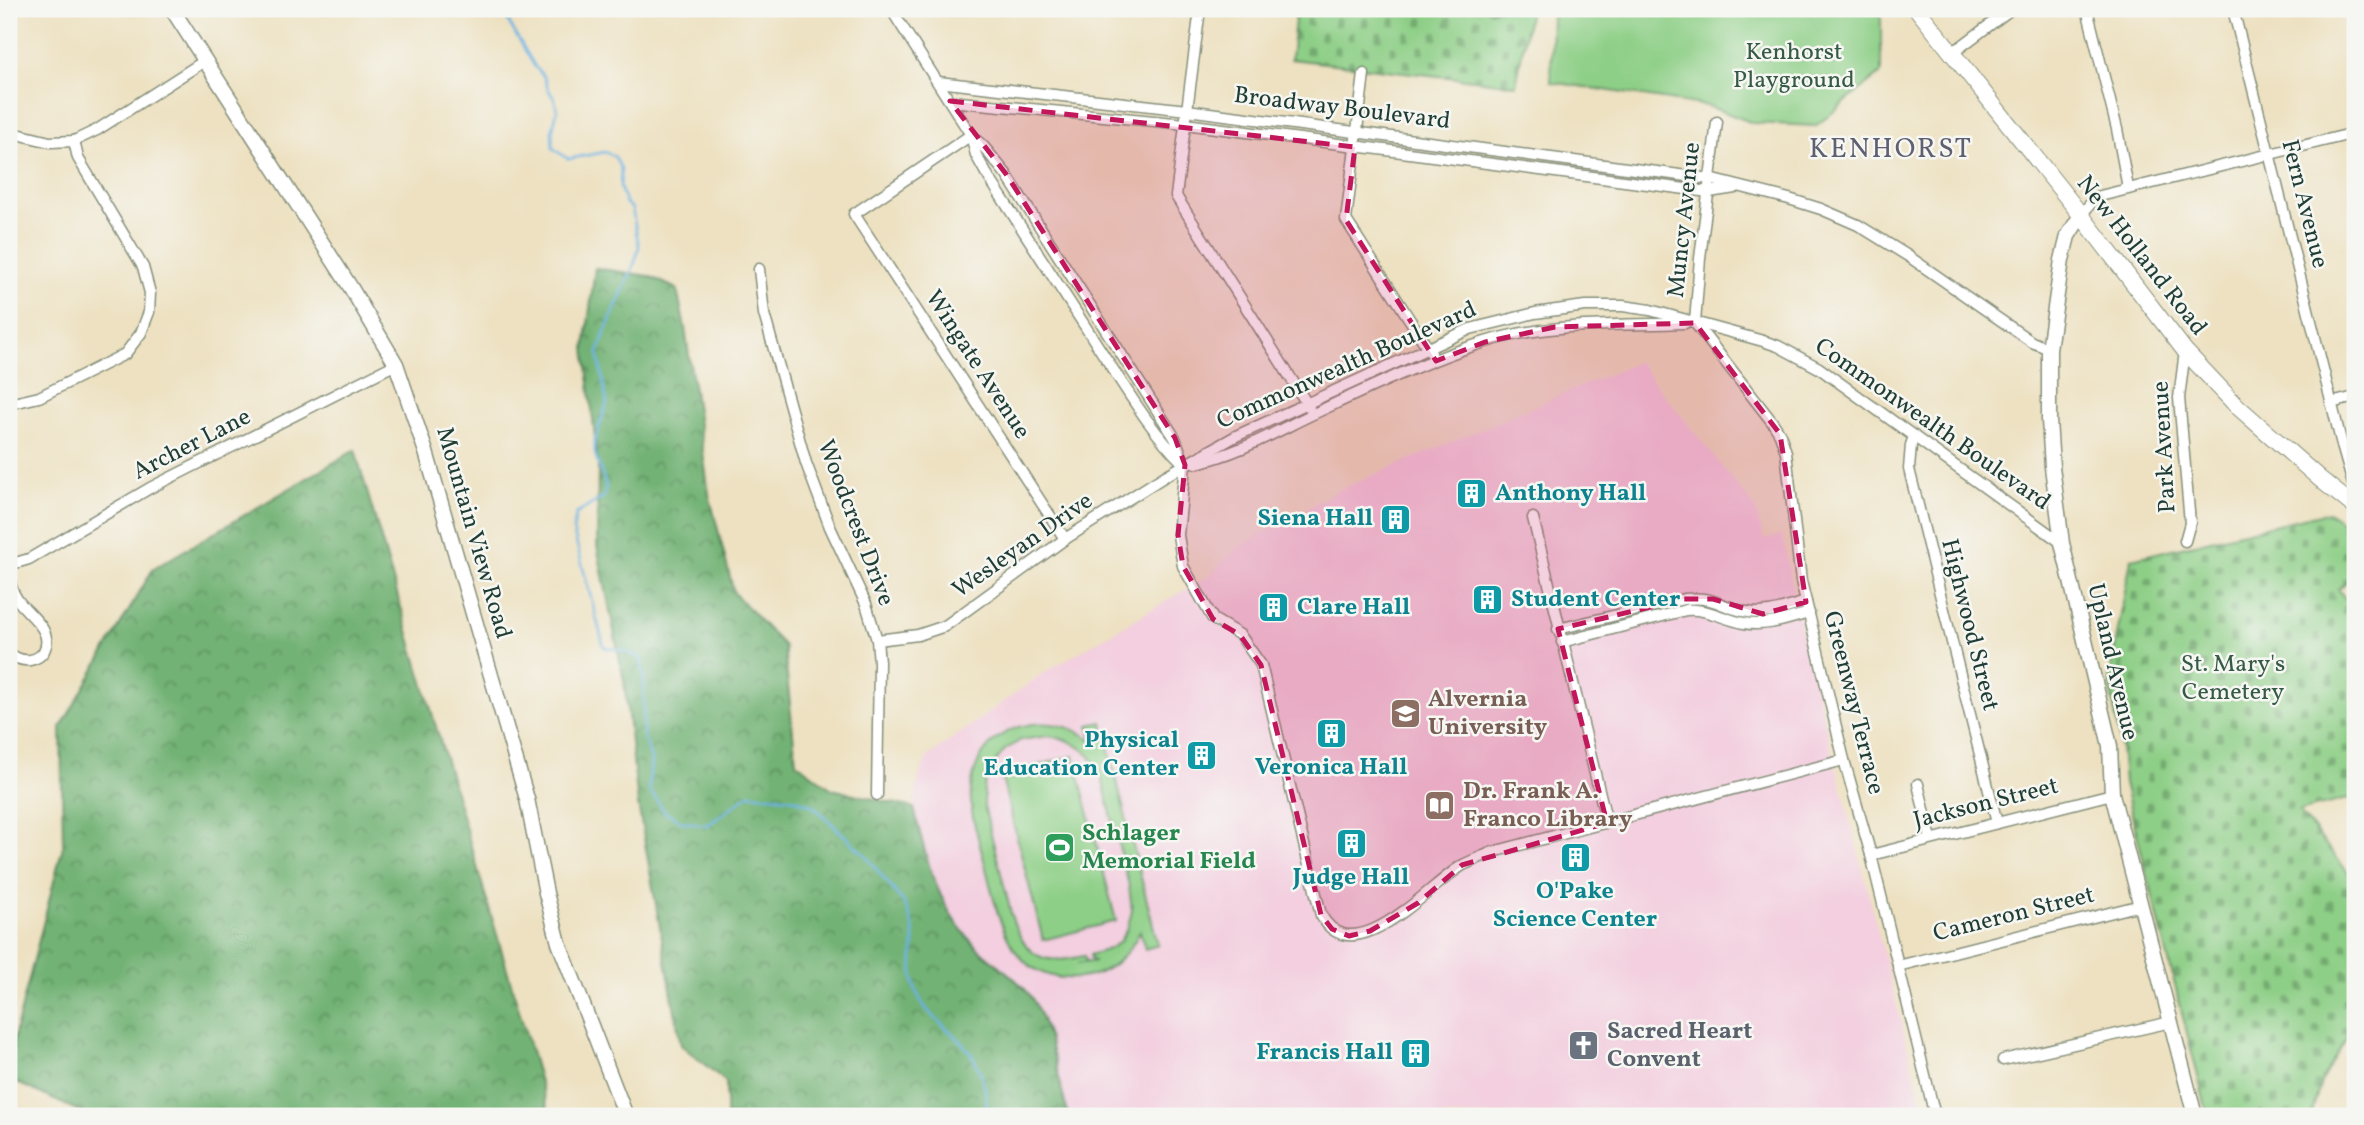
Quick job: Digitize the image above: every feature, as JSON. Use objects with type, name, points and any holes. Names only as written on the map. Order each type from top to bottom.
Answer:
[{"type":"main road","name":"New Holland Road","points":[[1917,9],[2185,351],[2237,406],[2355,507]]},
{"type":"street","name":"Mountain View Road","points":[[172,9],[351,288],[396,365],[426,452],[527,799],[559,943],[626,1116]]},
{"type":"street","points":[[891,9],[971,135],[1006,174],[1175,438],[1185,465],[1178,535],[1183,566],[1213,619],[1240,635],[1261,665],[1321,915],[1332,929],[1341,934],[1361,935],[1418,903],[1462,865],[1483,856],[1844,760]]},
{"type":"street","points":[[1200,9],[1176,196],[1313,414]]},
{"type":"street","points":[[1951,54],[2011,9]]},
{"type":"street","points":[[2087,9],[2117,129],[2128,188]]},
{"type":"street","name":"Fern Avenue","points":[[2233,9],[2355,491]]},
{"type":"street","points":[[9,132],[50,142],[74,141],[97,130],[206,61]]},
{"type":"street","points":[[1364,74],[1346,220],[1436,360]]},
{"type":"street","name":"Broadway Boulevard","points":[[938,82],[1187,110],[1710,179],[1789,199],[1858,225],[1908,256],[2032,342],[2049,349]]},
{"type":"street","name":"Broadway Boulevard","points":[[950,101],[1185,124],[1709,192],[1738,187]]},
{"type":"street","name":"Muncy Avenue","points":[[1695,323],[1700,258],[1717,122]]},
{"type":"street","points":[[2081,215],[2096,197],[2355,133]]},
{"type":"street","points":[[971,135],[976,155],[986,173],[1067,299],[1144,417],[1185,465]]},
{"type":"street","name":"Wingate Avenue","points":[[971,135],[854,214],[1065,539]]},
{"type":"street","points":[[9,404],[39,397],[125,354],[141,333],[149,312],[150,293],[142,267],[78,158],[74,141]]},
{"type":"street","name":"Upland Avenue","points":[[2081,215],[2066,241],[2049,349],[2052,467],[2062,543],[2110,746],[2112,794],[2195,1116]]},
{"type":"street","name":"Woodcrest Drive","points":[[759,269],[764,314],[806,463],[830,527],[866,604],[877,639],[877,795]]},
{"type":"street","name":"Commonwealth Boulevard","points":[[1185,465],[1236,436],[1470,329],[1535,313],[1585,306],[1623,306],[1650,310],[1763,341],[1790,352],[1819,368],[2062,543]]},
{"type":"street","name":"Commonwealth Boulevard","points":[[1185,465],[1217,458],[1436,360],[1504,337],[1555,327],[1695,323]]},
{"type":"street","name":"Greenway Terrace","points":[[1695,323],[1780,434],[1786,452],[1799,571],[1844,760],[1871,855],[1936,1116]]},
{"type":"street","name":"Park Avenue","points":[[2185,351],[2179,398],[2190,523],[2186,541]]},
{"type":"street","name":"Archer Lane","points":[[9,565],[29,559],[150,488],[396,365]]},
{"type":"street","points":[[2331,403],[2355,397]]},
{"type":"street","name":"Highwood Street","points":[[1914,436],[1910,445],[1909,469],[1997,822]]},
{"type":"street","name":"Wesleyan Drive","points":[[877,639],[918,635],[945,626],[1065,539],[1185,465]]},
{"type":"street","points":[[1533,517],[1608,823]]},
{"type":"street","points":[[9,572],[14,594],[43,629],[47,640],[44,651],[35,659],[19,659],[9,653]]},
{"type":"street","points":[[1559,629],[1684,599],[1713,599],[1742,611],[1763,614],[1808,608]]},
{"type":"street","points":[[1562,642],[1686,610],[1699,609],[1734,621],[1763,625],[1808,608]]},
{"type":"street","name":"Greenway Terrace","points":[[1919,784],[1931,839]]},
{"type":"street","name":"Jackson Street","points":[[1871,855],[2112,794]]},
{"type":"street","name":"Cameron Street","points":[[1898,967],[2141,905]]},
{"type":"street","points":[[2003,1060],[2171,1022]]},
{"type":"highlighted area","points":[[950,101],[1355,147],[1346,220],[1436,361],[1485,342],[1555,327],[1695,323],[1780,434],[1806,602],[1763,614],[1713,599],[1684,599],[1558,629],[1607,823],[1462,865],[1418,903],[1370,931],[1349,936],[1332,929],[1321,915],[1261,665],[1240,635],[1213,619],[1183,566],[1178,535],[1185,465],[1175,438],[1006,174]]},
{"type":"shaded area","name":"Alvernia University","points":[[1638,362],[1755,508],[1764,539],[1782,535],[1801,628],[1925,1116],[1068,1116],[1041,1016],[1029,994],[970,941],[950,914],[938,891],[926,858],[914,808],[918,780],[927,757],[1042,674],[1210,575],[1237,548],[1339,490]]},
{"type":"green space","points":[[1296,9],[1530,9],[1516,85],[1291,59]]},
{"type":"green space","name":"Kenhorst Playground","points":[[1552,9],[1881,9],[1881,73],[1816,126],[1753,123],[1708,106],[1551,82]]},
{"type":"green space","points":[[595,268],[649,276],[677,289],[709,494],[734,593],[784,646],[796,762],[832,789],[914,808],[933,878],[948,910],[970,940],[1023,986],[1036,1005],[1053,1052],[1068,1116],[726,1116],[726,1082],[681,1045],[638,804],[624,681],[597,546],[598,465],[585,348]]},
{"type":"green space","points":[[355,450],[550,1116],[85,1116],[9,1079],[9,1057],[63,846],[61,727],[153,569]]},
{"type":"green space","name":"St. Mary's Cemetery","points":[[2328,512],[2355,530],[2355,575],[2338,589],[2355,611],[2355,797],[2299,811],[2355,881],[2355,1024],[2322,1079],[2311,1116],[2208,1116],[2124,783],[2121,747],[2109,680],[2131,559]]},
{"type":"green space","points":[[1102,722],[1158,945],[1145,949],[1140,931],[1124,956],[1100,973],[1080,978],[1055,977],[1036,970],[1021,958],[1001,923],[974,821],[972,782],[978,762],[989,746],[1003,734],[1019,727],[1056,725],[1075,730],[1092,740],[1089,725]],"holes":[[[1048,736],[1083,750],[1099,772],[1129,886],[1132,911],[1127,929],[1119,942],[1109,949],[1090,955],[1091,960],[1095,961],[1077,964],[1086,962],[1084,956],[1059,960],[1040,956],[1032,952],[1019,934],[1013,921],[984,806],[984,788],[989,770],[1005,750],[1021,740]]]},
{"type":"green space","name":"Schlager Memorial Field","points":[[1074,756],[1116,921],[1043,940],[1001,775]]},
{"type":"waterway","points":[[501,9],[535,67],[544,77],[555,100],[557,111],[552,132],[553,148],[568,159],[605,152],[615,157],[621,169],[620,187],[625,202],[632,209],[639,247],[598,353],[607,403],[594,442],[595,454],[606,486],[604,497],[576,514],[573,530],[604,647],[641,658],[644,679],[643,734],[651,760],[649,790],[665,812],[683,822],[708,825],[749,794],[791,798],[812,805],[866,856],[906,907],[914,934],[913,973],[917,993],[928,1011],[962,1043],[975,1061],[983,1082],[987,1116]]},
{"type":"railway","points":[[2353,1116],[2355,1112]]},
{"type":"place","name":"Anthony Hall","points":[[1472,494]]},
{"type":"place","name":"Siena Hall","points":[[1396,519]]},
{"type":"place","name":"Student Center","points":[[1488,600]]},
{"type":"place","name":"Clare Hall","points":[[1274,608]]},
{"type":"place","name":"Alvernia University","points":[[1405,714]]},
{"type":"place","name":"Veronica Hall","points":[[1331,734]]},
{"type":"place","name":"Physical Education Center","points":[[1202,755]]},
{"type":"place","name":"Dr. Frank A. Franco Library","points":[[1440,806]]},
{"type":"place","name":"Judge Hall","points":[[1351,844]]},
{"type":"place","name":"Schlager Memorial Field","points":[[1059,848]]},
{"type":"place","name":"O'Pake Science Center","points":[[1575,858]]},
{"type":"place","name":"Sacred Heart Convent","points":[[1584,1046]]},
{"type":"place","name":"Francis Hall","points":[[1416,1053]]},
{"type":"district","name":"KENHORST","points":[[1891,149]]}]
